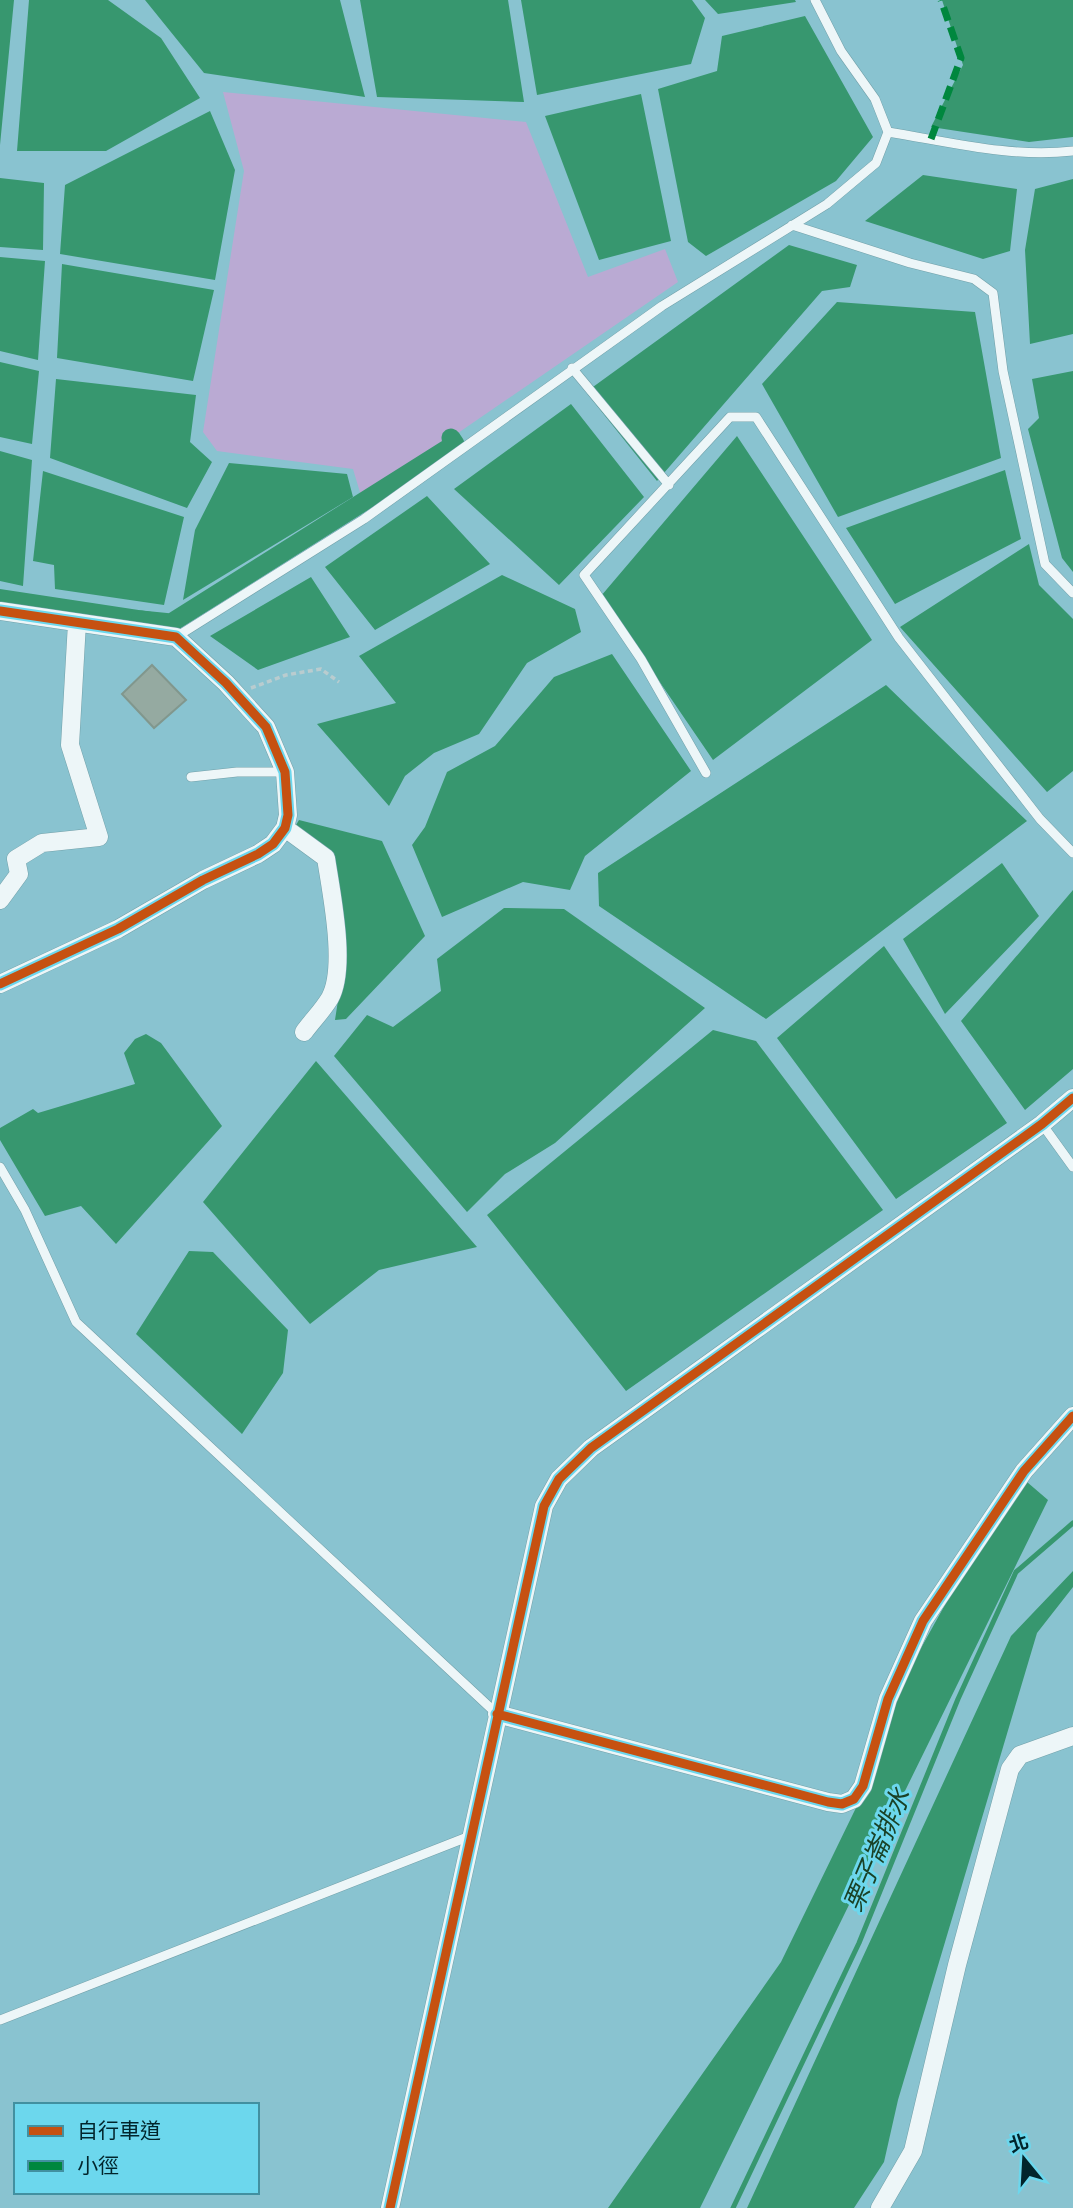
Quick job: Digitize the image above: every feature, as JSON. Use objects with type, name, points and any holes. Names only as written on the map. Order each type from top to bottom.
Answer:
[{"type":"street","points":[[0,611],[176,637],[236,694],[266,727],[285,772],[288,815],[285,828],[273,844],[258,854],[203,880],[118,929],[0,984]]},
{"type":"street","points":[[0,900],[19,874],[16,859],[42,843],[99,837],[70,745],[77,623]]},
{"type":"street","points":[[285,828],[326,858],[335,916],[338,956],[331,996],[304,1032]]},
{"type":"street","points":[[390,2208],[544,1506],[559,1479],[602,1440],[1042,1124],[1073,1098]]},
{"type":"street","points":[[497,1714],[828,1802],[842,1804],[854,1799],[863,1786],[888,1699],[923,1621],[1024,1471],[1073,1416]]},
{"type":"street","points":[[880,2208],[913,2151],[957,1965],[1010,1769],[1020,1755],[1073,1736]]},
{"type":"lane","points":[[176,637],[364,519],[662,306],[827,204],[876,163],[888,132],[875,99],[841,51],[816,0]]},
{"type":"lane","points":[[888,132],[971,148],[1040,155],[1073,151]]},
{"type":"lane","points":[[792,225],[911,263],[974,279],[993,293],[1003,371],[1045,564],[1073,593]]},
{"type":"lane","points":[[572,368],[669,485]]},
{"type":"lane","points":[[706,773],[641,659],[584,575],[730,417],[756,417],[899,638],[1040,819],[1073,853]]},
{"type":"lane","points":[[191,777],[237,772],[285,772]]},
{"type":"lane","points":[[1042,1124],[1073,1167]]},
{"type":"lane","points":[[0,1167],[25,1209],[76,1322],[497,1714]]},
{"type":"lane","points":[[0,2020],[470,1836]]},
{"type":"path","points":[[236,694],[286,675],[321,669],[339,682]]},
{"type":"shaded area","points":[[0,0],[14,0],[0,145]]},
{"type":"shaded area","points":[[29,0],[108,0],[161,38],[200,98],[106,151],[17,151]]},
{"type":"shaded area","points":[[145,0],[340,0],[365,97],[204,73]]},
{"type":"shaded area","points":[[360,0],[508,0],[524,102],[377,97]]},
{"type":"shaded area","points":[[521,0],[692,0],[705,18],[691,64],[537,95]]},
{"type":"shaded area","points":[[705,0],[795,0],[796,2],[718,14]]},
{"type":"shaded area","points":[[942,0],[1073,0],[1073,137],[1029,142],[931,127],[963,65]]},
{"type":"shaded area","points":[[805,16],[873,137],[836,181],[706,256],[688,242],[658,89],[717,71],[722,36]]},
{"type":"shaded area","points":[[223,92],[526,122],[588,277],[665,249],[678,282],[362,499],[353,469],[217,451],[203,432],[244,171]]},
{"type":"shaded area","points":[[641,94],[671,241],[599,260],[545,116]]},
{"type":"shaded area","points":[[210,111],[235,170],[215,280],[60,254],[65,185]]},
{"type":"shaded area","points":[[923,175],[1017,189],[1010,251],[983,259],[865,221]]},
{"type":"shaded area","points":[[0,178],[44,183],[43,250],[0,247]]},
{"type":"shaded area","points":[[1073,179],[1073,334],[1030,344],[1025,250],[1035,189]]},
{"type":"shaded area","points":[[789,245],[857,265],[850,287],[822,291],[657,481],[586,392]]},
{"type":"shaded area","points":[[0,257],[45,261],[38,360],[0,351]]},
{"type":"shaded area","points":[[62,264],[214,290],[193,381],[57,358]]},
{"type":"shaded area","points":[[837,302],[975,312],[1001,458],[838,517],[762,384]]},
{"type":"shaded area","points":[[0,362],[39,371],[32,444],[0,437]]},
{"type":"shaded area","points":[[1073,371],[1073,572],[1062,558],[1028,429],[1039,418],[1032,379]]},
{"type":"shaded area","points":[[56,379],[196,395],[190,442],[212,462],[187,508],[50,458]]},
{"type":"shaded area","points":[[571,404],[644,497],[559,585],[454,489]]},
{"type":"shaded area","points":[[737,436],[872,640],[713,760],[601,596]]},
{"type":"shaded area","points":[[0,451],[32,460],[23,586],[0,581]]},
{"type":"shaded area","points":[[229,463],[347,474],[353,497],[183,600],[195,530]]},
{"type":"shaded area","points":[[1005,470],[1021,539],[895,604],[846,528]]},
{"type":"shaded area","points":[[43,471],[184,517],[164,605],[55,589],[54,565],[33,561]]},
{"type":"shaded area","points":[[427,496],[490,564],[375,630],[325,567]]},
{"type":"shaded area","points":[[1029,544],[1039,585],[1073,619],[1073,771],[1047,792],[900,627]]},
{"type":"shaded area","points":[[502,575],[575,609],[581,632],[527,663],[479,734],[434,753],[405,776],[389,806],[317,724],[396,703],[359,656]]},
{"type":"shaded area","points":[[311,577],[350,637],[258,670],[210,636]]},
{"type":"shaded area","points":[[0,589],[165,614],[168,629],[0,605]]},
{"type":"shaded area","points":[[612,654],[691,771],[585,856],[570,890],[523,882],[442,917],[412,845],[425,827],[447,772],[495,746],[554,677]]},
{"type":"shaded area","points":[[886,685],[1027,821],[766,1019],[599,906],[598,873]]},
{"type":"shaded area","points":[[299,820],[382,841],[425,936],[346,1019],[335,1020],[341,981],[328,873],[293,830]]},
{"type":"shaded area","points":[[1002,863],[1039,916],[945,1014],[903,939]]},
{"type":"shaded area","points":[[1073,890],[1073,1069],[1025,1110],[961,1021]]},
{"type":"shaded area","points":[[504,908],[564,909],[705,1008],[555,1143],[505,1174],[467,1212],[334,1056],[367,1015],[393,1027],[441,991],[437,959]]},
{"type":"shaded area","points":[[884,946],[1007,1123],[896,1199],[777,1038]]},
{"type":"shaded area","points":[[713,1030],[756,1041],[883,1210],[626,1391],[487,1215]]},
{"type":"shaded area","points":[[146,1034],[161,1043],[222,1126],[116,1244],[81,1206],[45,1216],[0,1140],[0,1128],[33,1109],[38,1113],[135,1084],[124,1053],[135,1039]]},
{"type":"shaded area","points":[[316,1061],[477,1247],[379,1270],[310,1324],[203,1202]]},
{"type":"shaded area","points":[[189,1251],[213,1252],[288,1330],[283,1373],[242,1434],[136,1334]]},
{"type":"shaded area","points":[[1027,1482],[1048,1500],[700,2208],[608,2208],[781,1962],[870,1779],[906,1675],[956,1585]]},
{"type":"shaded area","points":[[1073,1571],[1073,1587],[1037,1633],[898,2100],[884,2162],[854,2208],[747,2208],[1011,1636]]},
{"type":"building","points":[[152,665],[186,700],[154,728],[122,694]]},
{"type":"waterway","points":[[141,620],[171,623],[455,444],[451,438]]},
{"type":"waterway","name":"栗子崙排水","points":[[733,2208],[859,1943],[958,1699],[1016,1572],[1073,1523]]},
{"type":"marked path","points":[[931,139],[961,58],[941,0]]},
{"type":"cycle path","points":[[0,611],[176,637],[226,683],[266,727],[285,772],[288,815],[285,828],[273,844],[258,854],[203,880],[118,929],[0,984]]},
{"type":"cycle path","points":[[390,2208],[544,1506],[559,1479],[591,1448],[1042,1124],[1073,1098]]},
{"type":"cycle path","points":[[497,1714],[828,1802],[842,1804],[854,1799],[863,1786],[888,1699],[923,1621],[1024,1471],[1073,1416]]}]
